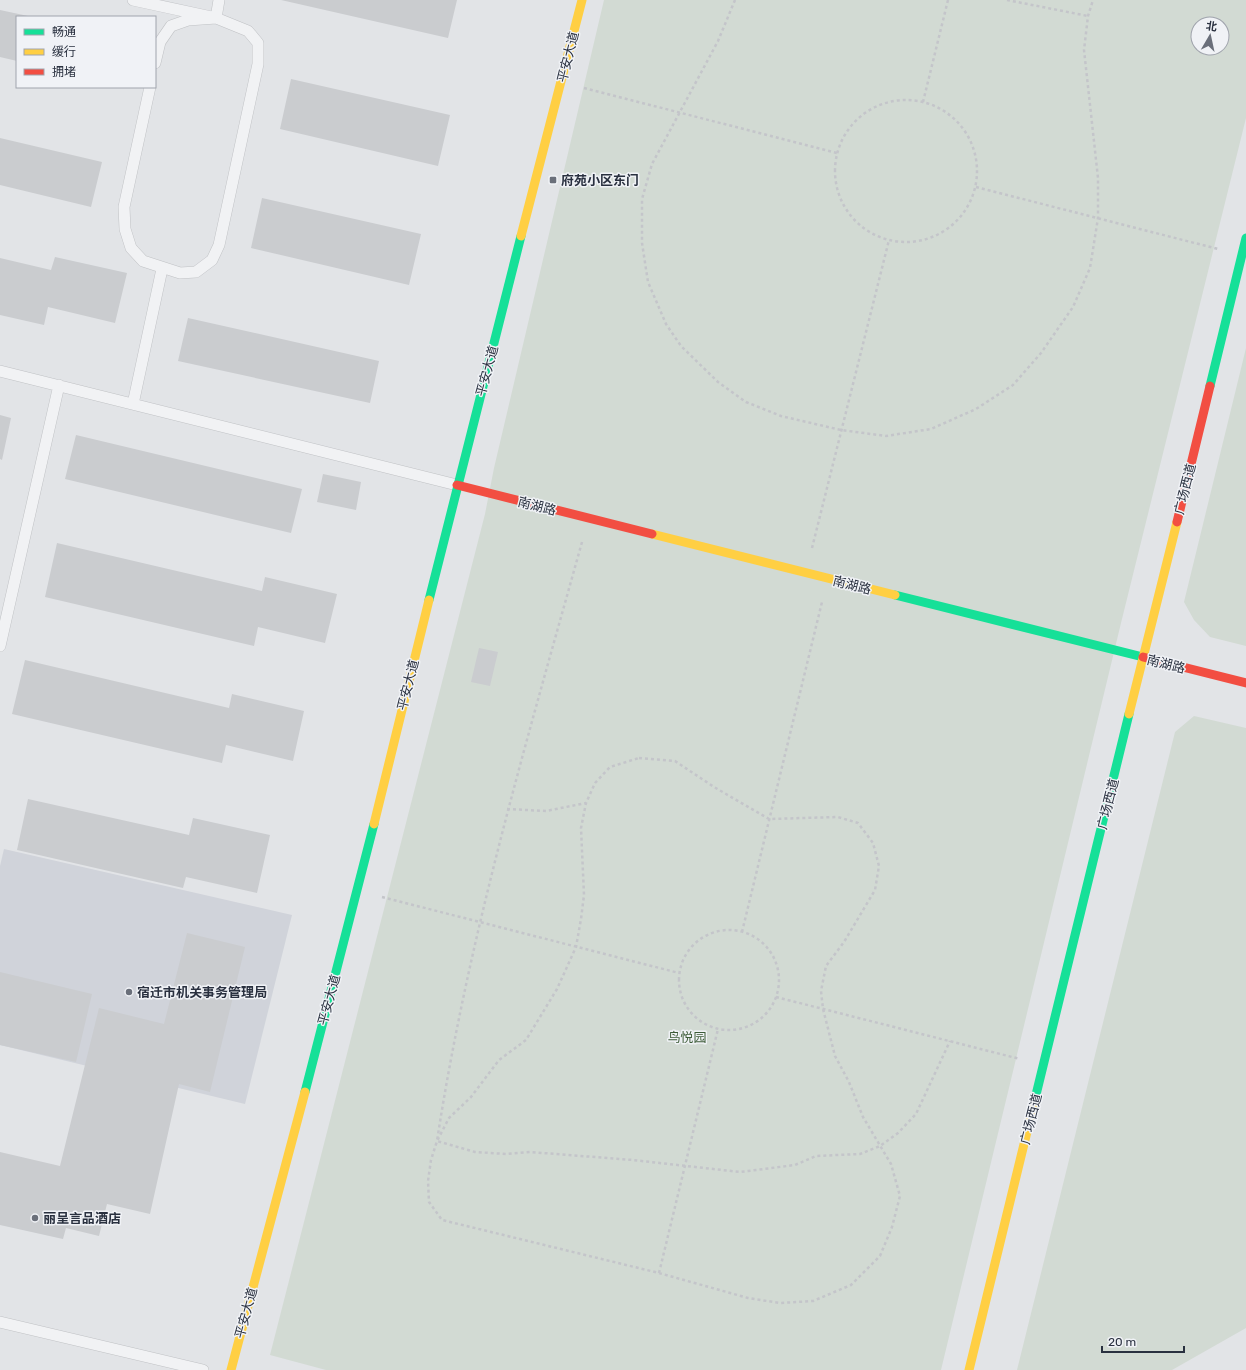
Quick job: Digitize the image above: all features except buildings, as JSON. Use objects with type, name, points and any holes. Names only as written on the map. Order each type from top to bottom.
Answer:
[{"type":"street","name":"平安大道","points":[[231,1370],[358,891],[457,486],[562,83],[582,0]]},
{"type":"street","name":"广场西道","points":[[969,1370],[1246,238]]},
{"type":"street","name":"南湖路","points":[[457,486],[1246,683]]},
{"type":"lane","points":[[133,0],[216,18],[248,31],[258,43],[258,64],[219,245],[212,260],[196,272],[180,273],[143,261],[131,248],[125,229],[124,207],[150,88]]},
{"type":"lane","points":[[216,18],[220,0]]},
{"type":"lane","points":[[156,59],[160,42],[171,26],[188,20],[216,18]]},
{"type":"lane","points":[[133,404],[162,268]]},
{"type":"lane","points":[[0,371],[457,486]]},
{"type":"lane","points":[[0,648],[59,386]]},
{"type":"lane","points":[[0,1322],[203,1370]]},
{"type":"path","points":[[735,0],[718,40],[652,164],[642,199],[642,243],[648,282],[666,324],[681,346],[718,382],[746,402],[781,416],[841,430],[886,436],[931,429],[976,409],[1013,385],[1041,353],[1073,307],[1090,268],[1098,218],[1098,178],[1084,50],[1088,16],[1093,0]]},
{"type":"path","points":[[923,102],[948,0]]},
{"type":"path","points":[[1006,0],[1088,16]]},
{"type":"path","points":[[562,83],[837,153]]},
{"type":"path","points":[[896,100],[923,102],[942,109],[960,124],[973,144],[978,167],[976,188],[966,211],[949,228],[928,239],[905,243],[882,238],[861,227],[845,209],[836,187],[834,163],[841,140],[854,121],[874,107],[896,100]]},
{"type":"path","points":[[976,188],[1242,255]]},
{"type":"path","points":[[806,573],[889,240]]},
{"type":"path","points":[[437,1140],[449,1118],[471,1097],[499,1060],[526,1040],[557,989],[576,947],[584,895],[581,828],[586,804],[595,783],[610,768],[639,758],[675,761],[714,787],[769,819],[838,817],[858,823],[873,843],[879,866],[874,890],[844,942],[826,966],[821,991],[822,1009],[835,1056],[849,1082],[863,1117],[891,1164],[900,1196],[892,1227],[880,1256],[851,1286],[812,1301],[780,1303],[748,1298],[659,1273],[442,1220],[429,1202],[428,1181],[431,1160],[437,1140],[447,1076],[507,809],[588,519]]},
{"type":"path","points":[[742,932],[827,579]]},
{"type":"path","points":[[507,809],[546,811],[586,804]]},
{"type":"path","points":[[358,891],[679,973]]},
{"type":"path","points":[[727,930],[742,932],[758,939],[770,950],[777,964],[780,979],[776,997],[771,1009],[760,1020],[745,1028],[730,1031],[718,1029],[698,1020],[686,1007],[679,991],[679,973],[684,957],[695,943],[710,934],[727,930]]},
{"type":"path","points":[[776,997],[1044,1065]]},
{"type":"path","points":[[659,1273],[718,1029]]},
{"type":"path","points":[[437,1140],[475,1152],[506,1154],[530,1152],[740,1172],[795,1165],[816,1156],[860,1154],[880,1146],[898,1133],[916,1114],[950,1041]]},
{"type":"shaded area","name":"宿迁市机关事务管理局","points":[[4,849],[292,915],[245,1104],[0,1045],[0,866]]},
{"type":"green space","name":"鸟悦园","points":[[604,0],[1246,0],[1246,118],[1121,623],[941,1370],[326,1370],[270,1355],[485,514],[494,468]]},
{"type":"green space","points":[[1246,348],[1246,646],[1210,637],[1194,620],[1184,602]]},
{"type":"green space","points":[[1194,716],[1246,728],[1246,1328],[1172,1370],[1017,1370],[1175,732]]},
{"type":"traffic: fast","points":[[429,600],[521,236]]},
{"type":"traffic: fast","points":[[1210,386],[1246,238]]},
{"type":"traffic: fast","points":[[895,595],[1143,657]]},
{"type":"traffic: fast","points":[[1034,1103],[1129,714]]},
{"type":"traffic: fast","points":[[305,1092],[374,824]]},
{"type":"traffic: slow","points":[[521,236],[582,0]]},
{"type":"traffic: slow","points":[[1129,714],[1177,522]]},
{"type":"traffic: slow","points":[[652,534],[895,595]]},
{"type":"traffic: slow","points":[[374,824],[429,600]]},
{"type":"traffic: slow","points":[[231,1370],[305,1092]]},
{"type":"traffic: slow","points":[[969,1370],[1034,1103]]},
{"type":"traffic: jam","points":[[1177,522],[1210,386]]},
{"type":"traffic: jam","points":[[457,485],[652,534]]},
{"type":"traffic: jam","points":[[1143,657],[1246,683]]},
{"type":"place","name":"府苑小区东门","points":[[553,180]]},
{"type":"place","name":"宿迁市机关事务管理局","points":[[129,992]]},
{"type":"place","name":"丽呈言品酒店","points":[[35,1218]]}]
